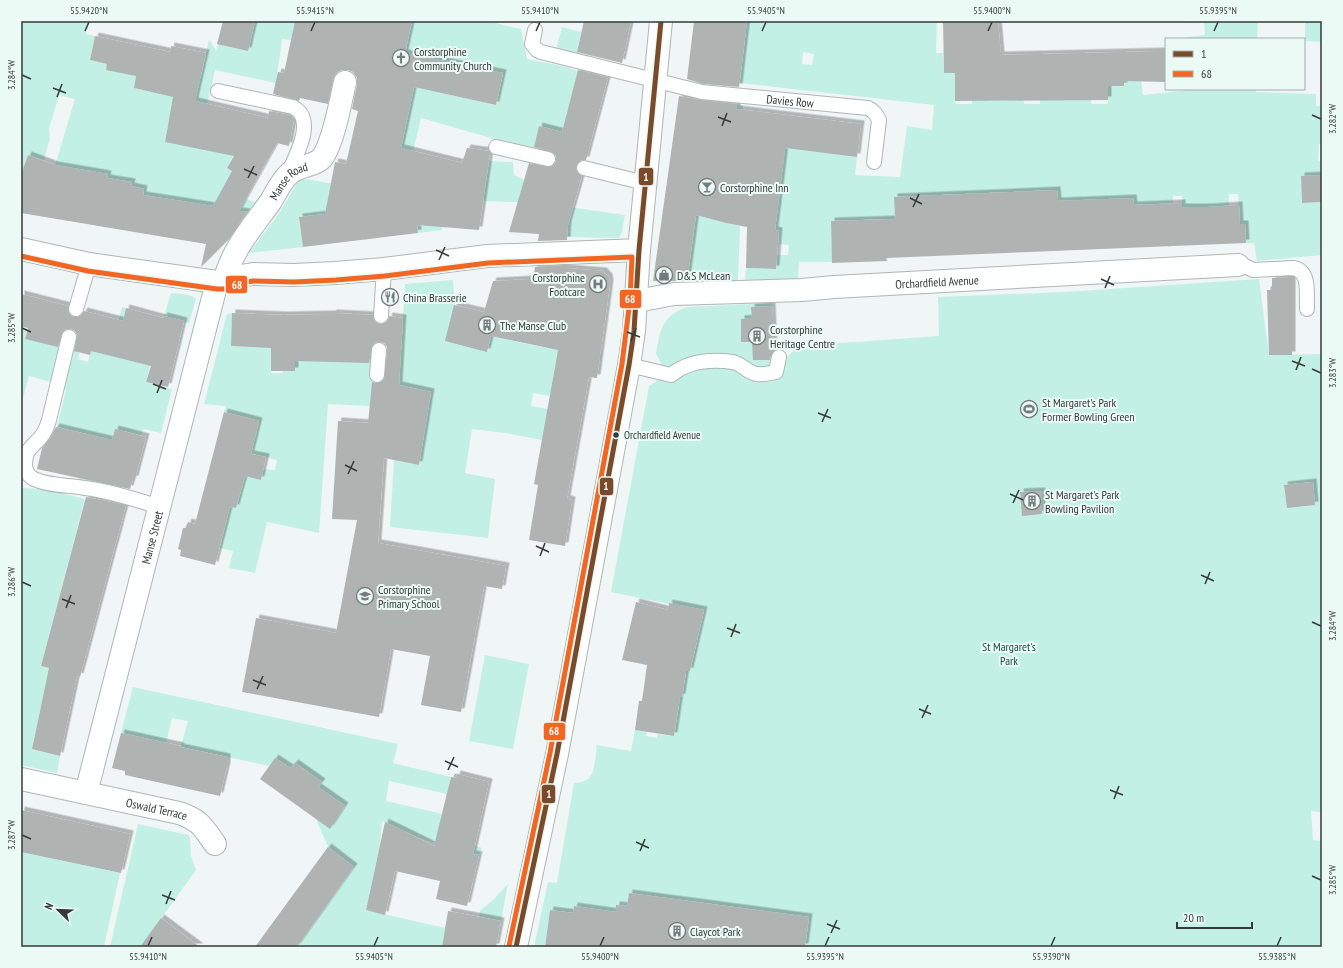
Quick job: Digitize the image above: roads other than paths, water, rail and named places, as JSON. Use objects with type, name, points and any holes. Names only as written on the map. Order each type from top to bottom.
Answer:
[{"type":"street","points":[[516,947],[557,754],[629,365],[661,21]]},
{"type":"street","name":"Manse Road","points":[[220,282],[239,246],[288,174],[301,166],[315,163],[323,156],[335,126],[345,82]]},
{"type":"street","points":[[21,249],[89,264],[220,282],[253,274],[294,275],[384,269],[487,256],[639,250]]},
{"type":"street","name":"Orchardfield Avenue","points":[[636,301],[674,294],[802,290],[1238,265]]},
{"type":"street","name":"Manse Street","points":[[86,793],[158,507],[220,282]]},
{"type":"street","name":"Oswald Terrace","points":[[21,779],[187,816],[195,819],[215,844]]},
{"type":"lane","name":"Davies Row","points":[[535,30],[532,44],[537,50],[542,52],[696,91],[868,108],[876,114],[879,120],[874,162]]},
{"type":"lane","points":[[218,91],[293,107],[300,113],[304,120],[303,132],[296,157],[288,174]]},
{"type":"lane","points":[[496,147],[548,159]]},
{"type":"lane","points":[[584,168],[645,183]]},
{"type":"lane","points":[[76,309],[89,264]]},
{"type":"lane","points":[[1238,265],[1245,266],[1253,270],[1292,268],[1302,271],[1306,279],[1307,309]]},
{"type":"lane","points":[[381,316],[384,269]]},
{"type":"lane","points":[[69,337],[46,430],[29,450],[25,464],[28,475],[40,481],[51,484],[86,488],[158,507]]},
{"type":"lane","points":[[377,375],[379,350]]},
{"type":"lane","points":[[629,365],[671,375],[678,369],[702,362],[733,362],[757,374],[776,372],[779,357]]},
{"type":"place","name":"Corstorphine Community Church","points":[[401,58]]},
{"type":"place","name":"Corstorphine Inn","points":[[707,187]]},
{"type":"place","name":"D&S McLean","points":[[664,275]]},
{"type":"place","name":"Corstorphine Footcare","points":[[598,284]]},
{"type":"place","name":"China Brasserie","points":[[390,297]]},
{"type":"place","name":"The Manse Club","points":[[487,325]]},
{"type":"place","name":"Corstorphine Heritage Centre","points":[[757,336]]},
{"type":"place","name":"St Margaret's Park Former Bowling Green","points":[[1029,409]]},
{"type":"place","name":"Orchardfield Avenue","points":[[616,435]]},
{"type":"place","name":"St Margaret's Park Bowling Pavilion","points":[[1032,501]]},
{"type":"place","name":"Corstorphine Primary School","points":[[365,596]]},
{"type":"place","name":"Claycot Park","points":[[677,931]]},
{"type":"park label","name":"St Margaret's Park","points":[[1009,653]]}]
